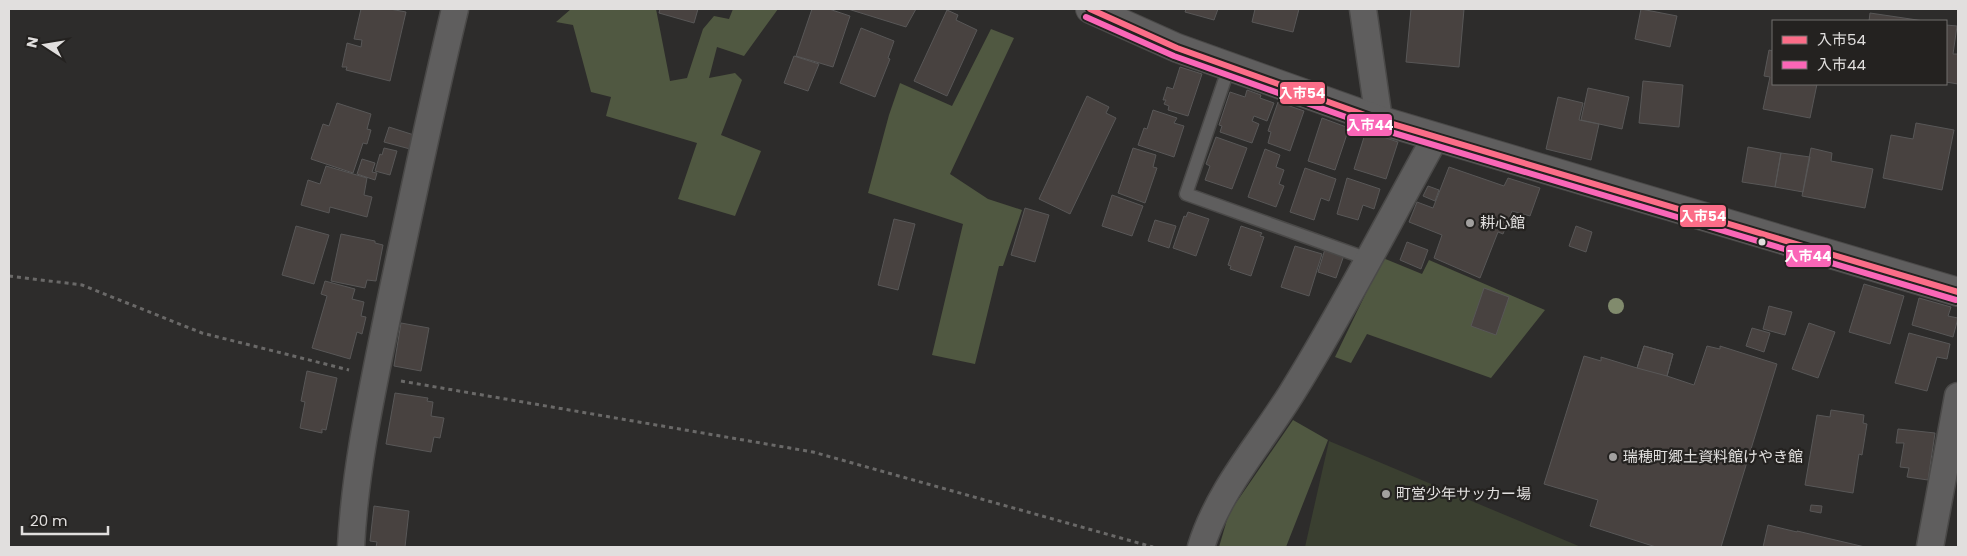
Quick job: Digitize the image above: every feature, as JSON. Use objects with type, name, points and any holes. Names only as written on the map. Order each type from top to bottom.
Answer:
[{"type":"street","points":[[352,547],[353,510],[375,377],[428,123],[455,9]]},
{"type":"street","points":[[1090,9],[1177,48],[1379,120],[1958,292]]},
{"type":"street","points":[[1363,9],[1379,120]]},
{"type":"street","points":[[1201,547],[1208,524],[1236,475],[1293,392],[1435,138]]},
{"type":"street","points":[[1930,547],[1958,396]]},
{"type":"lane","points":[[1229,67],[1186,194],[1368,259]]},
{"type":"path","points":[[9,276],[82,285],[202,333],[375,377],[813,452],[1153,547]]},
{"type":"green space","points":[[571,9],[656,9],[670,81],[687,78],[703,29],[714,16],[729,19],[733,9],[778,9],[744,56],[717,47],[709,78],[735,73],[742,80],[721,135],[761,151],[735,216],[678,199],[697,143],[606,116],[611,97],[591,92],[573,25],[556,22]]},
{"type":"green space","points":[[991,29],[1014,38],[950,174],[988,199],[1022,210],[1003,266],[999,266],[975,364],[932,355],[963,224],[868,193],[889,115],[900,83],[952,106]]},
{"type":"green space","points":[[1383,258],[1422,274],[1429,260],[1545,310],[1491,378],[1367,334],[1351,363],[1335,357]]},
{"type":"green space","points":[[1293,420],[1328,440],[1286,547],[1219,547],[1229,513]]},
{"type":"green space","name":"町営少年サッカー場","points":[[1329,441],[1581,547],[1305,547]]},
{"type":"building","points":[[361,9],[390,9],[406,12],[390,81],[346,70],[347,67],[342,67],[347,43],[361,47],[362,40],[354,39]]},
{"type":"building","points":[[660,9],[698,9],[694,23],[659,13]]},
{"type":"building","points":[[812,9],[829,9],[850,16],[833,67],[796,56]]},
{"type":"building","points":[[848,9],[916,9],[906,27]]},
{"type":"building","points":[[1186,9],[1218,9],[1214,20],[1185,12]]},
{"type":"building","points":[[1255,9],[1299,9],[1293,32],[1252,22]]},
{"type":"building","points":[[1411,9],[1464,9],[1459,67],[1406,62]]},
{"type":"building","points":[[1641,9],[1677,16],[1670,47],[1635,39]]},
{"type":"building","points":[[947,10],[958,15],[956,20],[977,30],[947,96],[914,81]]},
{"type":"building","points":[[1870,13],[1917,20],[1869,20]]},
{"type":"building","points":[[1947,25],[1957,26],[1953,54],[1958,54],[1958,84],[1947,82]]},
{"type":"building","points":[[861,28],[894,41],[888,58],[890,59],[875,97],[840,83]]},
{"type":"building","points":[[1769,50],[1772,51],[1772,85],[1817,85],[1810,118],[1763,109],[1770,77],[1764,76]]},
{"type":"building","points":[[794,56],[819,64],[808,91],[784,83]]},
{"type":"building","points":[[1180,67],[1202,74],[1188,116],[1168,110],[1169,106],[1164,104],[1166,100],[1163,100],[1167,87],[1173,89]]},
{"type":"building","points":[[1643,81],[1683,85],[1679,127],[1639,123]]},
{"type":"building","points":[[1588,88],[1629,97],[1622,129],[1581,120]]},
{"type":"building","points":[[1247,90],[1261,95],[1260,98],[1274,103],[1267,121],[1254,116],[1252,121],[1259,124],[1252,143],[1220,132],[1222,126],[1219,125],[1230,92],[1245,97]]},
{"type":"building","points":[[1087,96],[1109,107],[1106,113],[1116,118],[1070,214],[1039,199]]},
{"type":"building","points":[[1558,97],[1583,103],[1579,120],[1599,124],[1591,160],[1546,149]]},
{"type":"building","points":[[1278,102],[1304,111],[1290,151],[1268,143],[1271,132],[1268,131]]},
{"type":"building","points":[[337,103],[371,114],[367,129],[371,130],[367,144],[363,143],[353,173],[311,159],[323,124],[329,126]]},
{"type":"building","points":[[1153,110],[1177,118],[1174,123],[1184,126],[1174,157],[1138,145],[1144,128],[1147,129]]},
{"type":"building","points":[[1322,118],[1349,128],[1335,170],[1308,161]]},
{"type":"building","points":[[1916,123],[1954,130],[1942,190],[1883,178],[1891,135],[1913,139]]},
{"type":"building","points":[[389,127],[414,135],[410,149],[384,142]]},
{"type":"building","points":[[1365,134],[1375,137],[1375,134],[1398,142],[1386,179],[1354,169]]},
{"type":"building","points":[[1216,137],[1247,148],[1232,189],[1205,180],[1210,166],[1206,164]]},
{"type":"building","points":[[1748,147],[1781,153],[1775,187],[1742,182]]},
{"type":"building","points":[[384,148],[397,151],[390,175],[375,171],[380,154],[382,155]]},
{"type":"building","points":[[1133,148],[1156,155],[1153,167],[1157,168],[1145,203],[1118,193]]},
{"type":"building","points":[[1811,148],[1832,153],[1831,161],[1873,169],[1865,208],[1802,196]]},
{"type":"building","points":[[1265,149],[1280,155],[1276,167],[1284,170],[1279,184],[1284,186],[1276,207],[1248,197]]},
{"type":"building","points":[[1781,153],[1810,157],[1803,192],[1775,187]]},
{"type":"building","points":[[362,159],[375,163],[372,172],[377,173],[375,180],[357,174]]},
{"type":"building","points":[[326,166],[367,178],[364,195],[372,197],[367,217],[330,207],[329,213],[301,205],[308,180],[320,184]]},
{"type":"building","points":[[1449,167],[1504,186],[1508,178],[1540,188],[1530,216],[1512,211],[1503,234],[1498,232],[1480,278],[1434,258],[1442,235],[1409,222],[1417,202],[1433,208]]},
{"type":"building","points":[[1305,168],[1336,179],[1329,201],[1321,198],[1314,220],[1290,212]]},
{"type":"building","points":[[1347,178],[1380,189],[1374,209],[1363,205],[1358,220],[1337,214]]},
{"type":"building","points":[[1428,186],[1439,190],[1435,201],[1423,196]]},
{"type":"building","points":[[1112,195],[1143,206],[1132,236],[1102,226]]},
{"type":"building","points":[[1025,208],[1049,215],[1035,262],[1011,255]]},
{"type":"building","points":[[1188,212],[1209,219],[1196,256],[1173,248],[1184,216],[1186,217]]},
{"type":"building","points":[[894,219],[915,224],[898,290],[878,285]]},
{"type":"building","points":[[1155,220],[1176,226],[1169,248],[1148,241]]},
{"type":"building","points":[[296,226],[329,235],[314,284],[282,275]]},
{"type":"building","points":[[1241,226],[1262,233],[1260,236],[1264,237],[1251,276],[1230,269],[1231,266],[1228,265]]},
{"type":"building","points":[[1576,226],[1592,232],[1586,252],[1569,246]]},
{"type":"building","points":[[341,234],[375,241],[375,243],[383,245],[376,281],[367,280],[365,288],[331,281]]},
{"type":"building","points":[[1407,242],[1428,250],[1421,269],[1400,260]]},
{"type":"building","points":[[1295,246],[1322,254],[1309,296],[1281,287]]},
{"type":"building","points":[[1325,249],[1344,255],[1336,278],[1318,272]]},
{"type":"building","points":[[325,281],[355,289],[352,299],[364,302],[361,316],[366,317],[362,334],[357,332],[350,359],[312,348],[327,296],[321,294]]},
{"type":"building","points":[[1864,284],[1904,296],[1890,344],[1849,332]]},
{"type":"building","points":[[1484,288],[1509,297],[1496,335],[1471,326]]},
{"type":"building","points":[[1919,298],[1951,307],[1948,316],[1958,318],[1953,337],[1912,325]]},
{"type":"building","points":[[1769,306],[1792,312],[1785,335],[1763,329]]},
{"type":"building","points":[[401,323],[429,328],[421,371],[394,366]]},
{"type":"building","points":[[1809,323],[1835,332],[1818,378],[1792,369]]},
{"type":"building","points":[[1752,328],[1770,333],[1764,352],[1746,346]]},
{"type":"building","points":[[1909,333],[1950,344],[1947,359],[1937,357],[1927,391],[1895,383]]},
{"type":"building","points":[[1644,346],[1673,354],[1667,376],[1694,385],[1707,346],[1720,349],[1720,346],[1777,364],[1721,547],[1656,547],[1590,526],[1598,500],[1544,484],[1584,356],[1601,361],[1601,357],[1637,368]]},
{"type":"building","points":[[1644,346],[1673,354],[1667,376],[1637,368]]},
{"type":"building","points":[[307,371],[337,378],[326,430],[322,429],[322,433],[300,428],[305,402],[301,401]]},
{"type":"building","points":[[395,393],[428,398],[427,401],[433,402],[431,416],[444,418],[440,438],[434,437],[431,452],[386,444]]},
{"type":"building","points":[[1831,410],[1864,415],[1863,423],[1867,424],[1862,455],[1859,454],[1853,493],[1805,485],[1817,415],[1830,417]]},
{"type":"building","points":[[1898,429],[1935,433],[1928,480],[1907,477],[1909,468],[1900,467],[1904,443],[1896,443]]},
{"type":"building","points":[[1811,505],[1822,506],[1821,513],[1810,511]]},
{"type":"building","points":[[374,506],[409,511],[405,547],[376,547],[377,542],[370,541]]},
{"type":"building","points":[[1768,525],[1797,531],[1865,547],[1763,547]]},
{"type":"transit line","name":"入市54","points":[[1090,9],[1177,48],[1379,120],[1958,292]]},
{"type":"transit line","name":"入市44","points":[[1086,17],[1174,56],[1377,128],[1956,300]]},
{"type":"place","name":"耕心館","points":[[1470,223]]},
{"type":"place","name":"瑞穂町郷土資料館けやき館","points":[[1613,457]]},
{"type":"place","name":"町営少年サッカー場","points":[[1386,494]]}]
